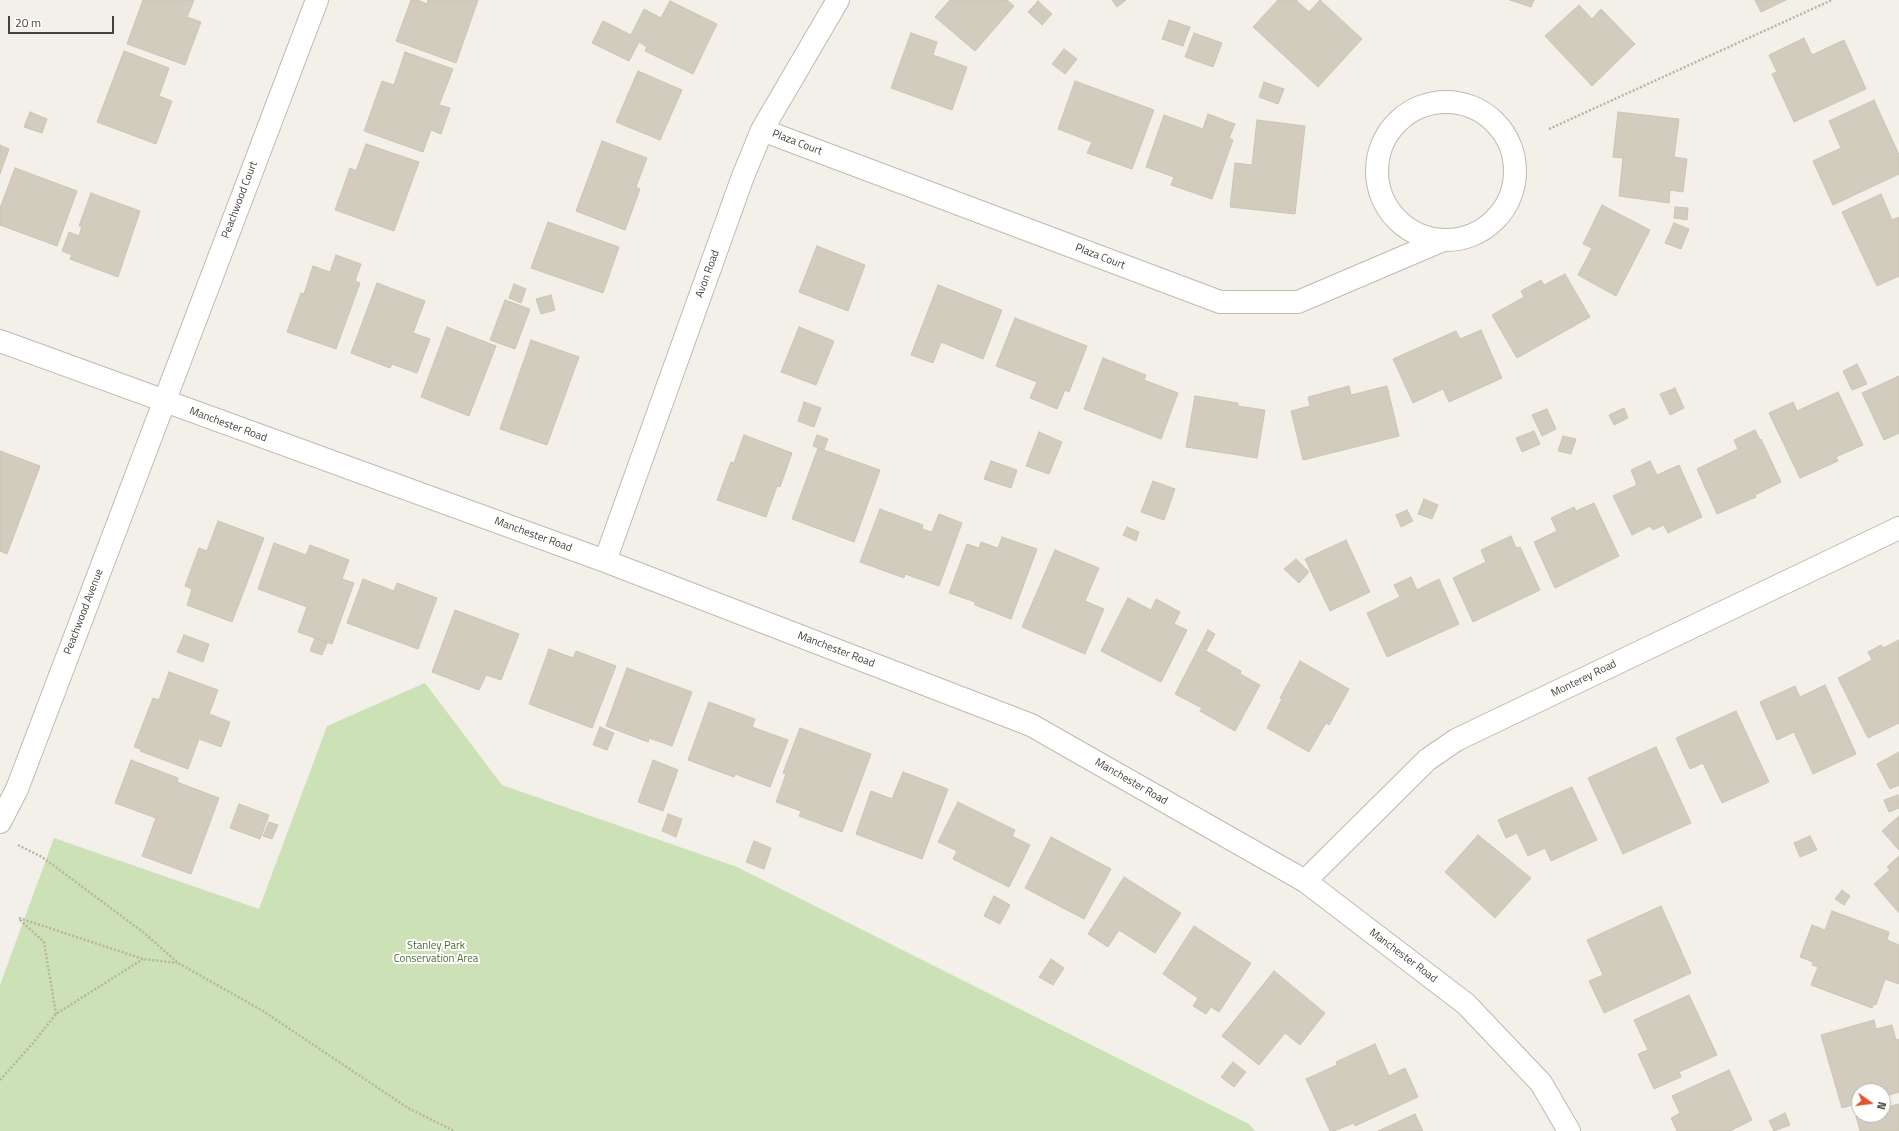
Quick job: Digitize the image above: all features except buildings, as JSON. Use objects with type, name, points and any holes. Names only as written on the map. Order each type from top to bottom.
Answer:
[{"type":"street","name":"Peachwood Court","points":[[163,401],[317,0]]},
{"type":"street","name":"Avon Road","points":[[605,561],[742,179],[762,130],[838,0]]},
{"type":"street","name":"Plaza Court","points":[[762,130],[1220,302],[1298,302],[1441,241],[1464,239],[1494,223],[1509,203],[1514,190],[1515,154],[1503,130],[1483,111],[1448,101],[1418,107],[1397,121],[1388,133],[1378,156],[1376,171],[1381,195],[1392,216],[1418,235],[1441,241]]},
{"type":"street","name":"Manchester Road","points":[[0,340],[163,401],[605,561],[1031,725],[1305,881],[1466,1004],[1541,1083],[1569,1131]]},
{"type":"street","name":"Peachwood Avenue","points":[[0,822],[17,789],[163,401]]},
{"type":"street","name":"Monterey Road","points":[[1305,881],[1427,760],[1456,740],[1899,528]]},
{"type":"path","points":[[1549,129],[1832,0]]},
{"type":"path","points":[[14,843],[42,857],[143,932],[178,963],[263,1011],[408,1108],[454,1131]]},
{"type":"path","points":[[56,1014],[44,942],[18,918],[143,959],[178,963]]},
{"type":"path","points":[[0,1080],[33,1043],[56,1014],[143,959]]},
{"type":"green space","name":"Stanley Park Conservation Area","points":[[425,683],[502,785],[737,867],[1249,1124],[1255,1131],[0,1131],[0,985],[54,838],[259,909],[327,726]]}]
